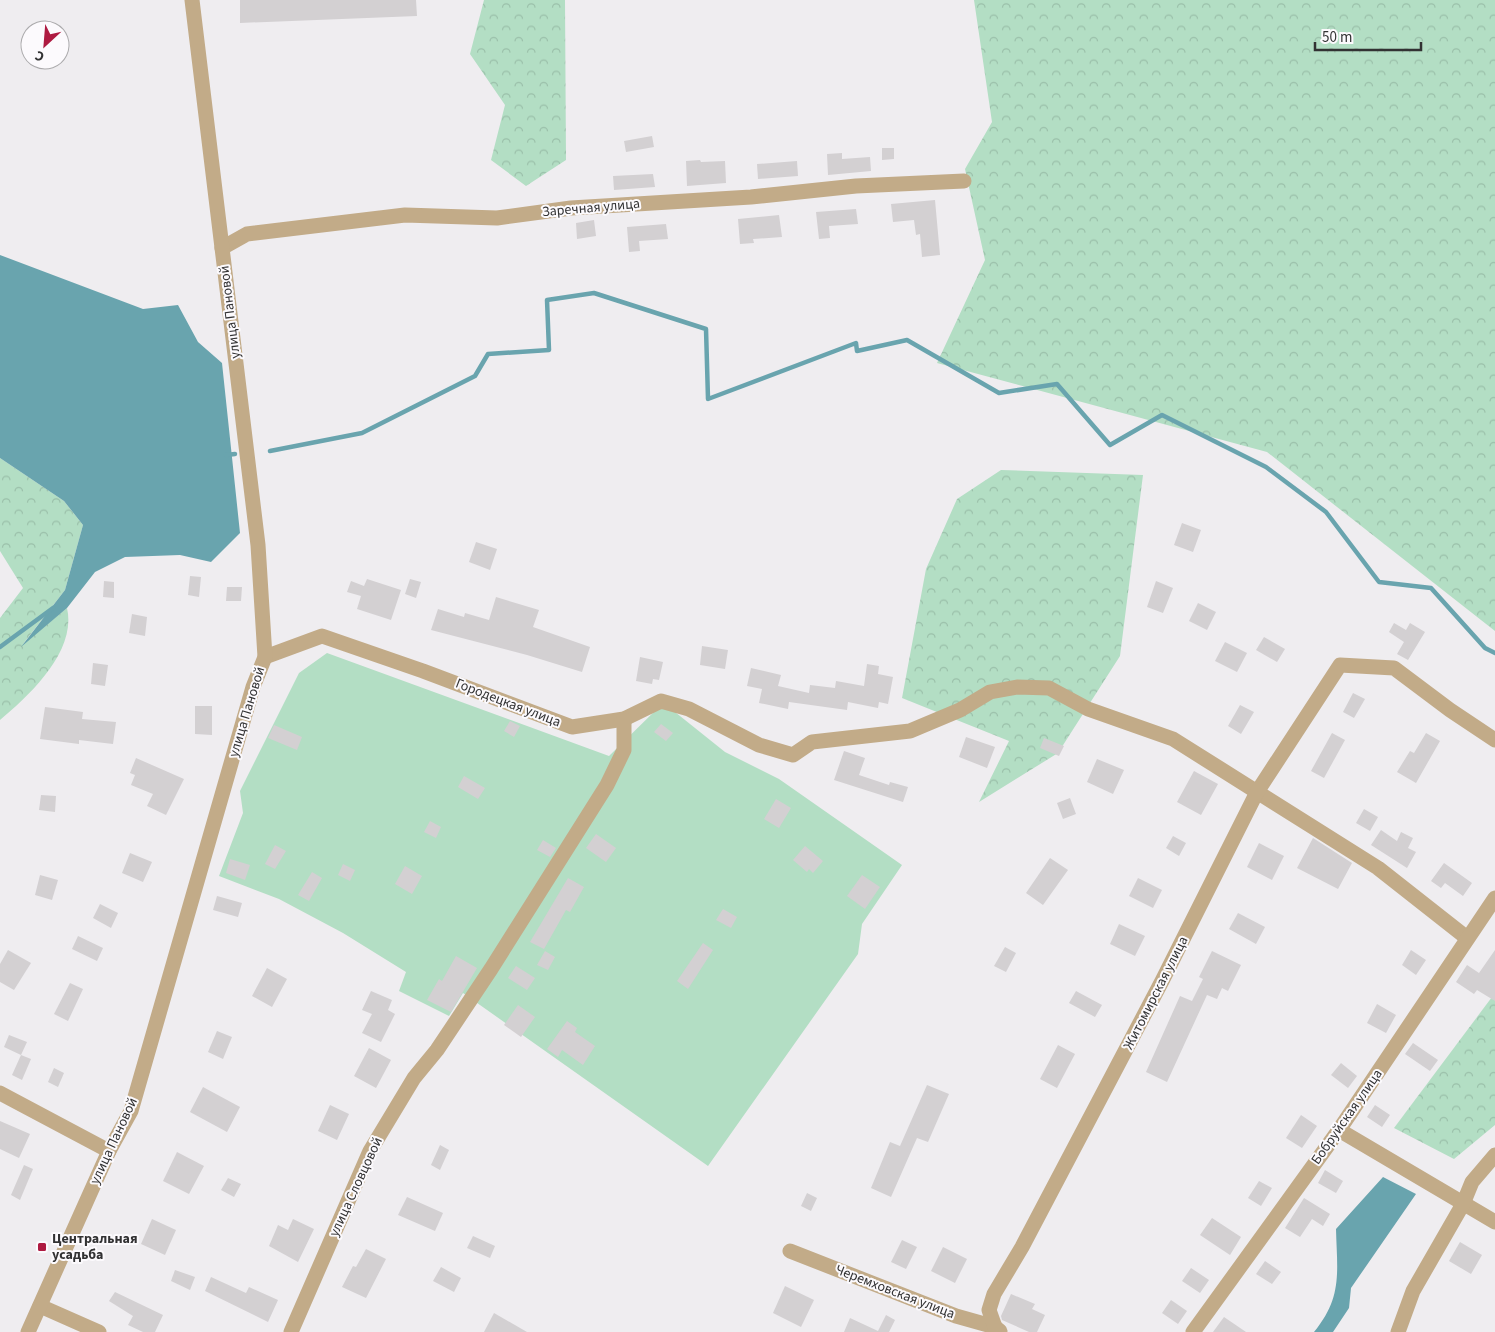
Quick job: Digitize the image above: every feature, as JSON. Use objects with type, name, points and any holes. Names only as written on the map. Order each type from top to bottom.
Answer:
[{"type":"street","name":"улица Пановой","points":[[28,1332],[109,1151],[132,1111],[253,687],[265,657],[258,545],[192,0]]},
{"type":"street","name":"Заречная улица","points":[[222,248],[247,234],[406,215],[497,218],[571,208],[751,197],[856,186],[964,180]]},
{"type":"street","name":"Городецкая улица","points":[[265,657],[322,636],[423,671],[572,727],[624,719],[661,701],[689,709],[759,745],[793,755],[812,742],[910,731],[960,710],[990,692],[1008,689],[1049,688],[1088,709],[1173,739],[1257,792]]},
{"type":"street","name":"Житомирская улица","points":[[998,1330],[989,1310],[994,1294],[1022,1247],[1158,989],[1257,792],[1340,665],[1394,668],[1450,710],[1495,740]]},
{"type":"street","name":"улица Словцовой","points":[[291,1332],[370,1151],[414,1078],[437,1050],[491,969],[607,785],[624,750],[624,719]]},
{"type":"street","points":[[1257,792],[1378,868],[1467,938]]},
{"type":"street","name":"Бобруйская улица","points":[[1193,1332],[1339,1130],[1495,898]]},
{"type":"street","points":[[0,1093],[109,1151]]},
{"type":"street","points":[[1339,1130],[1495,1222]]},
{"type":"street","points":[[1398,1332],[1413,1291],[1464,1204],[1472,1182],[1495,1155]]},
{"type":"street","name":"Черемховская улица","points":[[790,1251],[956,1316],[998,1330]]},
{"type":"street","points":[[40,1306],[99,1332]]},
{"type":"green space","points":[[484,0],[565,0],[566,160],[526,186],[491,160],[505,105],[470,54]]},
{"type":"green space","points":[[974,0],[1495,0],[1495,631],[1267,452],[937,363],[985,260],[965,169],[992,122]]},
{"type":"green space","points":[[0,458],[64,501],[83,525],[65,590],[23,644],[67,608],[68,624],[65,640],[58,656],[37,685],[0,720],[0,618],[23,588],[0,551]]},
{"type":"green space","points":[[1001,470],[1143,475],[1120,656],[1058,753],[979,802],[1009,741],[902,698],[926,569],[957,499]]},
{"type":"green space","points":[[327,653],[609,756],[660,706],[675,712],[725,752],[779,779],[902,865],[862,924],[858,954],[708,1166],[463,993],[449,1016],[399,991],[406,972],[343,933],[279,899],[219,876],[243,813],[240,791],[299,673]]},
{"type":"green space","points":[[1495,993],[1495,1125],[1454,1159],[1394,1128]]},
{"type":"water","points":[[0,255],[143,309],[178,305],[198,342],[222,363],[240,533],[211,562],[180,555],[125,557],[95,572],[67,608],[21,647],[65,590],[83,525],[64,501],[0,458]]},
{"type":"water","points":[[1383,1177],[1416,1194],[1351,1288],[1349,1308],[1333,1332],[1314,1332],[1330,1307],[1334,1295],[1337,1271],[1336,1229]]},
{"type":"building","points":[[240,0],[416,0],[417,16],[240,23]]},
{"type":"building","points":[[652,136],[654,147],[626,152],[624,141]]},
{"type":"building","points":[[882,148],[894,148],[894,159],[882,160]]},
{"type":"building","points":[[842,153],[842,159],[870,157],[871,171],[828,175],[827,154]]},
{"type":"building","points":[[700,160],[701,162],[725,161],[726,183],[687,186],[686,161]]},
{"type":"building","points":[[797,161],[798,176],[758,179],[757,164]]},
{"type":"building","points":[[653,174],[655,187],[614,190],[613,176]]},
{"type":"building","points":[[935,200],[940,255],[922,257],[920,234],[916,235],[914,220],[893,222],[891,204]]},
{"type":"building","points":[[856,209],[858,224],[829,226],[830,238],[819,239],[816,212]]},
{"type":"building","points":[[779,215],[782,237],[753,239],[754,243],[740,244],[738,219]]},
{"type":"building","points":[[594,220],[596,236],[577,239],[576,223]]},
{"type":"building","points":[[666,224],[668,239],[639,241],[640,251],[629,252],[627,227]]},
{"type":"building","points":[[1182,523],[1201,530],[1193,552],[1174,545]]},
{"type":"building","points":[[476,542],[497,549],[490,570],[469,562]]},
{"type":"building","points":[[190,576],[201,577],[199,597],[188,595]]},
{"type":"building","points":[[367,579],[401,590],[391,620],[357,609],[361,596],[347,592],[351,581],[364,586]]},
{"type":"building","points":[[410,579],[421,582],[416,598],[405,594]]},
{"type":"building","points":[[104,581],[114,582],[114,598],[103,597]]},
{"type":"building","points":[[1156,581],[1173,588],[1163,613],[1147,607]]},
{"type":"building","points":[[227,587],[242,587],[241,601],[226,601]]},
{"type":"building","points":[[496,597],[539,610],[533,627],[590,647],[582,672],[527,655],[431,630],[438,609],[464,617],[465,613],[489,620]]},
{"type":"building","points":[[1198,603],[1216,612],[1207,630],[1189,621]]},
{"type":"building","points":[[132,614],[147,617],[145,636],[129,633]]},
{"type":"building","points":[[1394,623],[1406,630],[1410,623],[1425,632],[1408,660],[1397,654],[1404,642],[1389,632]]},
{"type":"building","points":[[1264,637],[1285,649],[1277,662],[1256,650]]},
{"type":"building","points":[[1225,642],[1247,653],[1237,672],[1215,661]]},
{"type":"building","points":[[702,646],[728,650],[725,669],[700,665]]},
{"type":"building","points":[[640,657],[663,662],[659,680],[653,679],[652,684],[636,681]]},
{"type":"building","points":[[93,663],[108,665],[105,686],[91,684]]},
{"type":"building","points":[[867,664],[879,666],[878,674],[893,677],[888,704],[879,702],[878,708],[848,702],[847,710],[789,702],[788,709],[759,703],[762,689],[747,686],[751,668],[781,675],[778,686],[809,693],[810,685],[835,688],[836,681],[864,686]]},
{"type":"building","points":[[1353,693],[1365,699],[1354,718],[1343,712]]},
{"type":"building","points":[[1240,705],[1254,712],[1241,734],[1228,726]]},
{"type":"building","points":[[195,706],[212,706],[212,735],[195,734]]},
{"type":"building","points":[[45,707],[83,712],[82,719],[116,722],[113,744],[79,740],[79,744],[40,739]]},
{"type":"building","points":[[510,721],[520,726],[514,737],[504,731]]},
{"type":"building","points":[[661,724],[673,733],[666,741],[654,732]]},
{"type":"building","points":[[274,725],[302,737],[297,750],[268,738]]},
{"type":"building","points":[[1332,733],[1345,740],[1324,778],[1311,771]]},
{"type":"building","points":[[1426,733],[1440,741],[1416,783],[1397,772],[1410,751],[1414,753]]},
{"type":"building","points":[[966,737],[995,747],[987,768],[959,757]]},
{"type":"building","points":[[1044,738],[1064,746],[1059,756],[1040,748]]},
{"type":"building","points":[[844,751],[865,758],[859,775],[889,785],[890,782],[908,787],[903,802],[834,780]]},
{"type":"building","points":[[136,758],[184,779],[166,815],[147,806],[153,794],[131,785],[135,775],[130,773]]},
{"type":"building","points":[[1097,759],[1124,770],[1113,794],[1087,782]]},
{"type":"building","points":[[1194,771],[1218,784],[1201,815],[1177,802]]},
{"type":"building","points":[[464,776],[485,788],[478,799],[458,787]]},
{"type":"building","points":[[41,795],[56,796],[55,812],[39,810]]},
{"type":"building","points":[[1070,798],[1076,814],[1063,819],[1057,803]]},
{"type":"building","points":[[776,799],[791,808],[779,828],[764,819]]},
{"type":"building","points":[[1364,809],[1378,817],[1370,831],[1356,823]]},
{"type":"building","points":[[430,821],[441,827],[436,838],[424,832]]},
{"type":"building","points":[[1381,830],[1397,841],[1401,832],[1413,838],[1408,848],[1416,852],[1407,868],[1371,845]]},
{"type":"building","points":[[596,834],[616,848],[606,862],[586,848]]},
{"type":"building","points":[[1173,836],[1186,843],[1179,856],[1166,848]]},
{"type":"building","points":[[1313,838],[1352,863],[1338,889],[1297,868]]},
{"type":"building","points":[[543,840],[556,848],[550,857],[537,850]]},
{"type":"building","points":[[1259,843],[1284,856],[1272,880],[1247,867]]},
{"type":"building","points":[[275,845],[286,851],[275,869],[265,864]]},
{"type":"building","points":[[805,846],[823,861],[813,873],[809,869],[807,872],[793,860]]},
{"type":"building","points":[[130,853],[152,862],[143,882],[122,873]]},
{"type":"building","points":[[1050,858],[1068,870],[1043,905],[1026,893]]},
{"type":"building","points":[[230,859],[250,865],[245,880],[226,873]]},
{"type":"building","points":[[1444,863],[1472,883],[1463,896],[1445,883],[1441,888],[1431,881]]},
{"type":"building","points":[[343,864],[355,870],[350,881],[338,875]]},
{"type":"building","points":[[405,866],[422,876],[412,894],[395,884]]},
{"type":"building","points":[[312,872],[322,878],[309,901],[298,895]]},
{"type":"building","points":[[40,875],[58,880],[52,900],[35,895]]},
{"type":"building","points":[[862,875],[880,887],[865,909],[847,896]]},
{"type":"building","points":[[568,878],[584,887],[570,912],[566,910],[544,949],[530,942]]},
{"type":"building","points":[[1138,878],[1162,890],[1153,908],[1129,896]]},
{"type":"building","points":[[217,896],[242,903],[238,917],[213,910]]},
{"type":"building","points":[[100,904],[118,913],[111,928],[93,918]]},
{"type":"building","points":[[723,909],[737,917],[731,928],[716,920]]},
{"type":"building","points":[[1238,913],[1265,927],[1256,944],[1229,929]]},
{"type":"building","points":[[1119,924],[1145,936],[1135,956],[1110,944]]},
{"type":"building","points":[[78,936],[103,948],[97,961],[72,949]]},
{"type":"building","points":[[703,943],[713,950],[688,989],[677,981]]},
{"type":"building","points":[[1005,947],[1016,953],[1006,972],[994,966]]},
{"type":"building","points":[[8,950],[31,963],[14,990],[0,982],[0,964]]},
{"type":"building","points":[[1411,950],[1426,960],[1416,975],[1402,965]]},
{"type":"building","points":[[1495,950],[1495,1001],[1477,990],[1474,994],[1456,982],[1467,965],[1479,973]]},
{"type":"building","points":[[545,951],[555,957],[548,970],[537,965]]},
{"type":"building","points":[[1212,951],[1241,965],[1228,991],[1222,988],[1217,999],[1207,995],[1167,1082],[1146,1072],[1180,996],[1192,1001],[1203,979],[1199,977]]},
{"type":"building","points":[[456,956],[477,968],[451,1012],[427,1000],[439,979],[442,981]]},
{"type":"building","points":[[516,966],[535,978],[527,990],[508,978]]},
{"type":"building","points":[[267,968],[287,979],[272,1007],[252,996]]},
{"type":"building","points":[[70,983],[83,989],[68,1021],[54,1014]]},
{"type":"building","points":[[371,991],[392,1000],[388,1010],[395,1014],[381,1042],[362,1033],[372,1014],[362,1010]]},
{"type":"building","points":[[1076,991],[1102,1005],[1095,1017],[1069,1003]]},
{"type":"building","points":[[1377,1004],[1396,1015],[1386,1033],[1367,1023]]},
{"type":"building","points":[[518,1005],[535,1017],[521,1037],[504,1025]]},
{"type":"building","points":[[567,1021],[577,1028],[575,1032],[595,1046],[583,1065],[562,1050],[558,1057],[547,1049]]},
{"type":"building","points":[[217,1031],[232,1037],[223,1059],[208,1052]]},
{"type":"building","points":[[9,1035],[27,1042],[21,1055],[4,1047]]},
{"type":"building","points":[[1413,1043],[1438,1060],[1430,1071],[1405,1054]]},
{"type":"building","points":[[1058,1045],[1075,1054],[1057,1088],[1040,1079]]},
{"type":"building","points":[[369,1048],[391,1060],[376,1088],[354,1076]]},
{"type":"building","points":[[21,1055],[31,1059],[22,1080],[12,1075]]},
{"type":"building","points":[[1341,1063],[1357,1076],[1348,1088],[1331,1075]]},
{"type":"building","points":[[54,1068],[64,1073],[58,1087],[48,1082]]},
{"type":"building","points":[[927,1085],[949,1094],[928,1142],[917,1138],[891,1197],[871,1188],[890,1142],[900,1146]]},
{"type":"building","points":[[203,1087],[240,1107],[227,1132],[190,1112]]},
{"type":"building","points":[[330,1105],[349,1114],[337,1140],[318,1131]]},
{"type":"building","points":[[1375,1105],[1390,1115],[1382,1127],[1367,1117]]},
{"type":"building","points":[[1301,1115],[1317,1126],[1302,1148],[1286,1138]]},
{"type":"building","points":[[0,1121],[30,1134],[19,1158],[0,1149]]},
{"type":"building","points":[[440,1145],[449,1150],[440,1170],[431,1165]]},
{"type":"building","points":[[177,1152],[204,1166],[189,1194],[163,1181]]},
{"type":"building","points":[[24,1165],[33,1169],[20,1200],[11,1195]]},
{"type":"building","points":[[1325,1170],[1343,1181],[1336,1193],[1318,1183]]},
{"type":"building","points":[[228,1178],[241,1184],[234,1197],[221,1190]]},
{"type":"building","points":[[1259,1181],[1272,1188],[1261,1206],[1248,1198]]},
{"type":"building","points":[[807,1193],[817,1198],[811,1211],[801,1206]]},
{"type":"building","points":[[407,1197],[443,1213],[435,1231],[398,1215]]},
{"type":"building","points":[[1304,1198],[1330,1214],[1323,1226],[1312,1219],[1300,1237],[1285,1228]]},
{"type":"building","points":[[1212,1218],[1241,1237],[1230,1255],[1200,1235]]},
{"type":"building","points":[[152,1219],[176,1230],[165,1255],[141,1244]]},
{"type":"building","points":[[293,1219],[314,1229],[298,1262],[269,1246],[278,1225],[288,1230]]},
{"type":"building","points":[[473,1236],[495,1246],[490,1258],[467,1248]]},
{"type":"building","points":[[902,1240],[917,1247],[906,1269],[891,1262]]},
{"type":"building","points":[[1460,1242],[1482,1255],[1471,1274],[1449,1261]]},
{"type":"building","points":[[943,1247],[967,1259],[955,1283],[931,1271]]},
{"type":"building","points":[[366,1249],[386,1259],[366,1298],[342,1287],[353,1266],[356,1267]]},
{"type":"building","points":[[1265,1261],[1281,1272],[1272,1284],[1256,1274]]},
{"type":"building","points":[[441,1267],[461,1278],[454,1292],[433,1281]]},
{"type":"building","points":[[1191,1268],[1209,1280],[1200,1293],[1182,1281]]},
{"type":"building","points":[[175,1270],[195,1277],[190,1290],[171,1281]]},
{"type":"building","points":[[211,1277],[246,1293],[249,1287],[278,1300],[268,1322],[205,1291]]},
{"type":"building","points":[[785,1286],[814,1300],[801,1327],[773,1313]]},
{"type":"building","points":[[115,1292],[163,1315],[155,1332],[143,1332],[128,1325],[133,1316],[109,1301]]},
{"type":"building","points":[[1011,1294],[1035,1304],[1032,1309],[1045,1315],[1037,1332],[1029,1332],[1002,1320],[1001,1316]]},
{"type":"building","points":[[1171,1300],[1187,1311],[1178,1324],[1162,1313]]},
{"type":"building","points":[[494,1313],[527,1332],[484,1332]]},
{"type":"building","points":[[886,1315],[895,1320],[889,1332],[844,1332],[850,1318],[878,1331]]},
{"type":"building","points":[[1224,1317],[1246,1332],[1213,1332]]},
{"type":"waterway","points":[[270,451],[362,433],[475,376],[488,354],[549,350],[547,300],[594,293],[706,329],[708,399],[856,343],[857,351],[907,340],[999,393],[1057,384],[1110,445],[1162,415],[1266,467],[1326,512],[1379,582],[1431,588],[1485,648],[1495,653]]},
{"type":"waterway","points":[[226,455],[235,454]]},
{"type":"waterway","points":[[0,647],[53,608]]},
{"type":"place","name":"Центральная усадьба","points":[[42,1247]]}]
